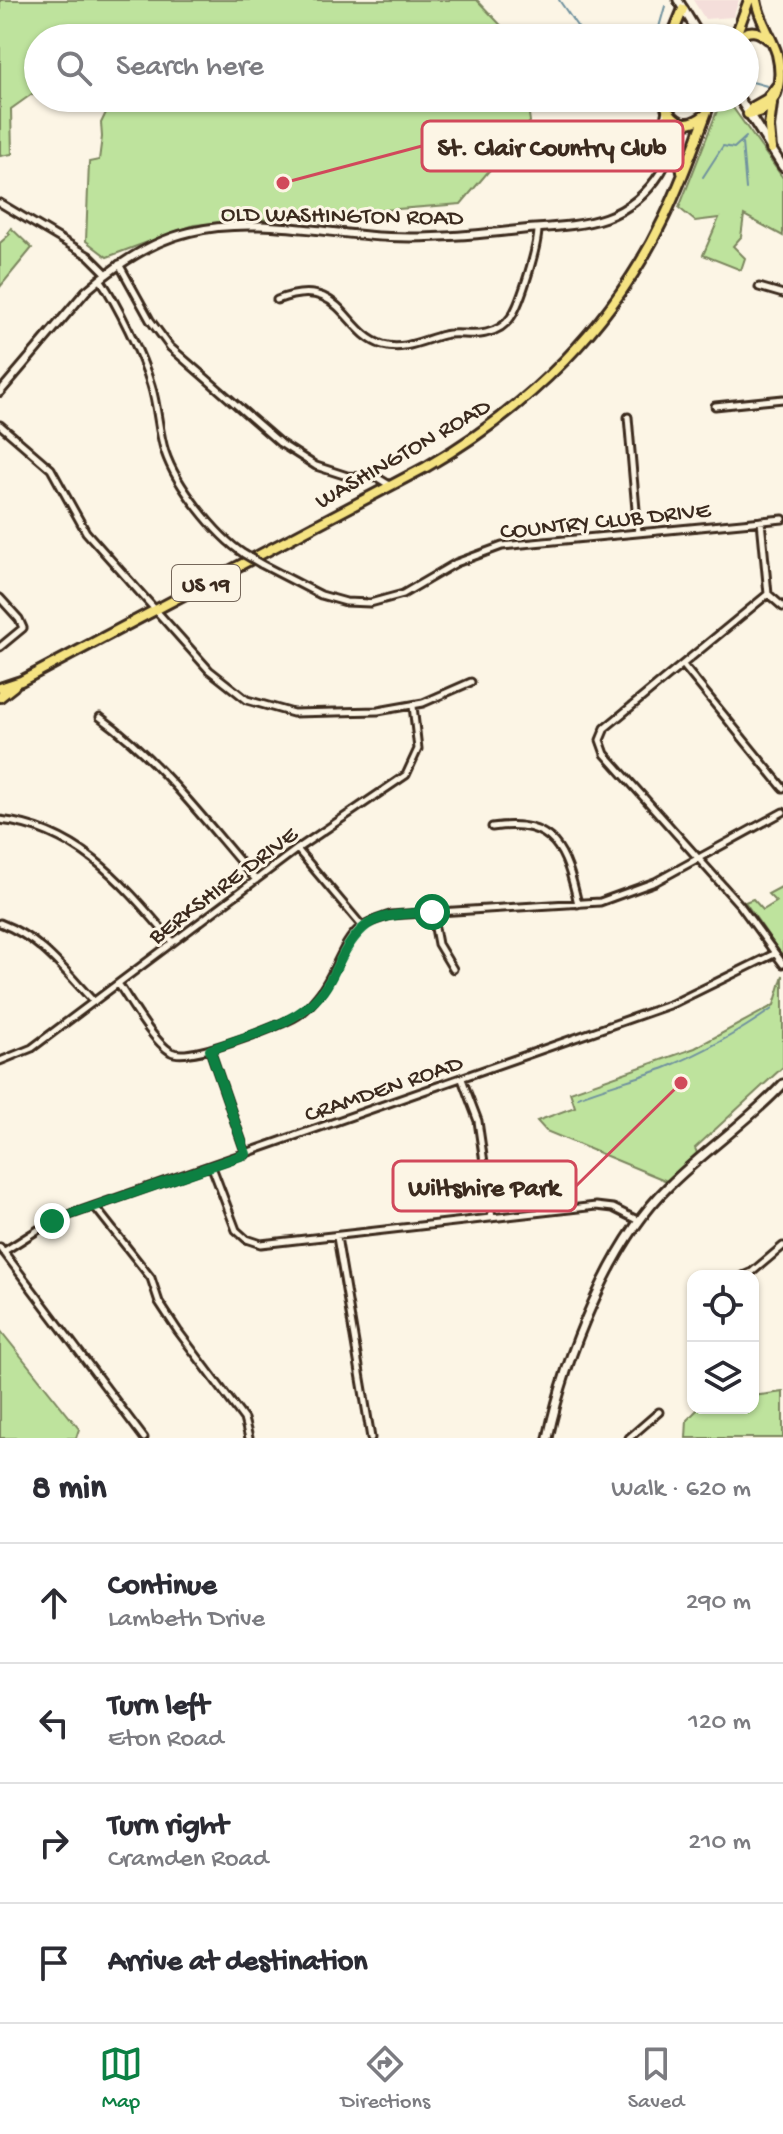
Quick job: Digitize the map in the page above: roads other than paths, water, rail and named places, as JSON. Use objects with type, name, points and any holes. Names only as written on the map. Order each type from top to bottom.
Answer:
[{"type":"main road","points":[[678,0],[692,24]]},
{"type":"main road","points":[[741,24],[749,0]]},
{"type":"main road","points":[[756,0],[778,62],[778,94],[772,104],[769,121],[771,149]]},
{"type":"main road","points":[[678,24],[683,9]]},
{"type":"main road","points":[[759,34],[771,42]]},
{"type":"main road","points":[[759,104],[777,86]]},
{"type":"main road","points":[[759,111],[772,104]]},
{"type":"main road","points":[[668,112],[680,148],[682,177]]},
{"type":"main road","points":[[669,112],[683,123],[693,123],[706,114]]},
{"type":"main road","points":[[758,112],[748,114],[783,167]]},
{"type":"main road","name":"WASHINGTON ROAD","points":[[0,697],[21,681],[391,486],[478,436],[526,399],[565,362],[595,327],[636,270],[665,218],[706,114]]},
{"type":"main road","name":"WASHINGTON ROAD","points":[[0,688],[21,681]]},
{"type":"main road","points":[[548,1438],[561,1386],[577,1342],[599,1292],[639,1221],[669,1186],[783,1084]]},
{"type":"street","name":"OLD WASHINGTON ROAD","points":[[0,392],[86,291],[119,264],[153,245],[188,232],[227,226],[413,237],[538,229],[605,220],[646,190],[662,171],[668,154],[663,123],[666,112]]},
{"type":"street","points":[[0,203],[81,251],[107,274]]},
{"type":"street","points":[[277,300],[298,294],[325,298],[374,341],[387,346],[414,345],[447,333],[485,334],[500,328],[514,313],[536,247],[538,229]]},
{"type":"street","points":[[119,264],[150,320],[170,347],[280,443],[316,466],[347,476],[378,478],[391,486]]},
{"type":"street","name":"COUNTRY CLUB DRIVE","points":[[100,279],[151,383],[161,438],[170,464],[212,524],[244,554],[333,600],[370,603],[403,594],[456,563],[502,546],[783,519]]},
{"type":"street","points":[[759,287],[783,294]]},
{"type":"street","points":[[715,406],[783,399]]},
{"type":"street","points":[[628,417],[638,533]]},
{"type":"street","points":[[0,425],[51,469],[86,532],[216,678],[240,696],[255,703],[300,713],[378,711],[413,706],[471,682]]},
{"type":"street","points":[[761,521],[768,594],[783,607]]},
{"type":"street","points":[[768,594],[605,728],[600,740],[605,754],[740,905],[783,964]]},
{"type":"street","points":[[0,598],[23,628],[0,647]]},
{"type":"street","points":[[683,665],[783,788]]},
{"type":"street","name":"BERKSHIRE DRIVE","points":[[0,1061],[32,1048],[297,849],[406,775],[418,749],[413,706]]},
{"type":"street","points":[[100,717],[129,738],[256,880]]},
{"type":"street","points":[[119,985],[161,1044],[174,1054],[188,1055],[210,1050],[295,1017],[314,1002],[327,985],[347,945],[362,926],[390,915],[600,902],[628,894],[783,812]]},
{"type":"street","points":[[0,820],[69,842],[98,860],[173,942]]},
{"type":"street","points":[[492,827],[527,825],[559,847],[569,864],[578,904]]},
{"type":"street","points":[[297,849],[362,926]]},
{"type":"street","points":[[432,912],[438,944],[453,969]]},
{"type":"street","points":[[0,923],[39,942],[94,1002]]},
{"type":"street","name":"CRAMDEN ROAD","points":[[2,1250],[52,1221],[672,1004],[774,954]]},
{"type":"street","points":[[210,1050],[246,1154]]},
{"type":"street","points":[[462,1079],[478,1121],[492,1218]]},
{"type":"street","points":[[212,1167],[230,1219],[246,1239],[261,1244],[596,1206],[613,1208],[639,1221]]},
{"type":"street","points":[[95,1207],[151,1278],[159,1302],[244,1419],[249,1438]]},
{"type":"street","points":[[337,1237],[371,1438]]},
{"type":"street","points":[[754,1270],[783,1246]]},
{"type":"street","points":[[2,1250],[144,1438]]},
{"type":"street","points":[[629,1438],[659,1412]]},
{"type":"waterway","points":[[559,0],[576,24]]},
{"type":"waterway","points":[[660,24],[665,6]]},
{"type":"waterway","points":[[759,84],[767,86]]},
{"type":"waterway","points":[[703,177],[723,146],[734,148],[746,137]]},
{"type":"waterway","points":[[742,143],[746,189]]},
{"type":"waterway","points":[[578,1097],[681,1061],[721,1041],[772,1009]]},
{"type":"place","name":"St. Clair Country Club","points":[[283,183]]},
{"type":"place","name":"Wiltshire Park","points":[[681,1083]]}]
